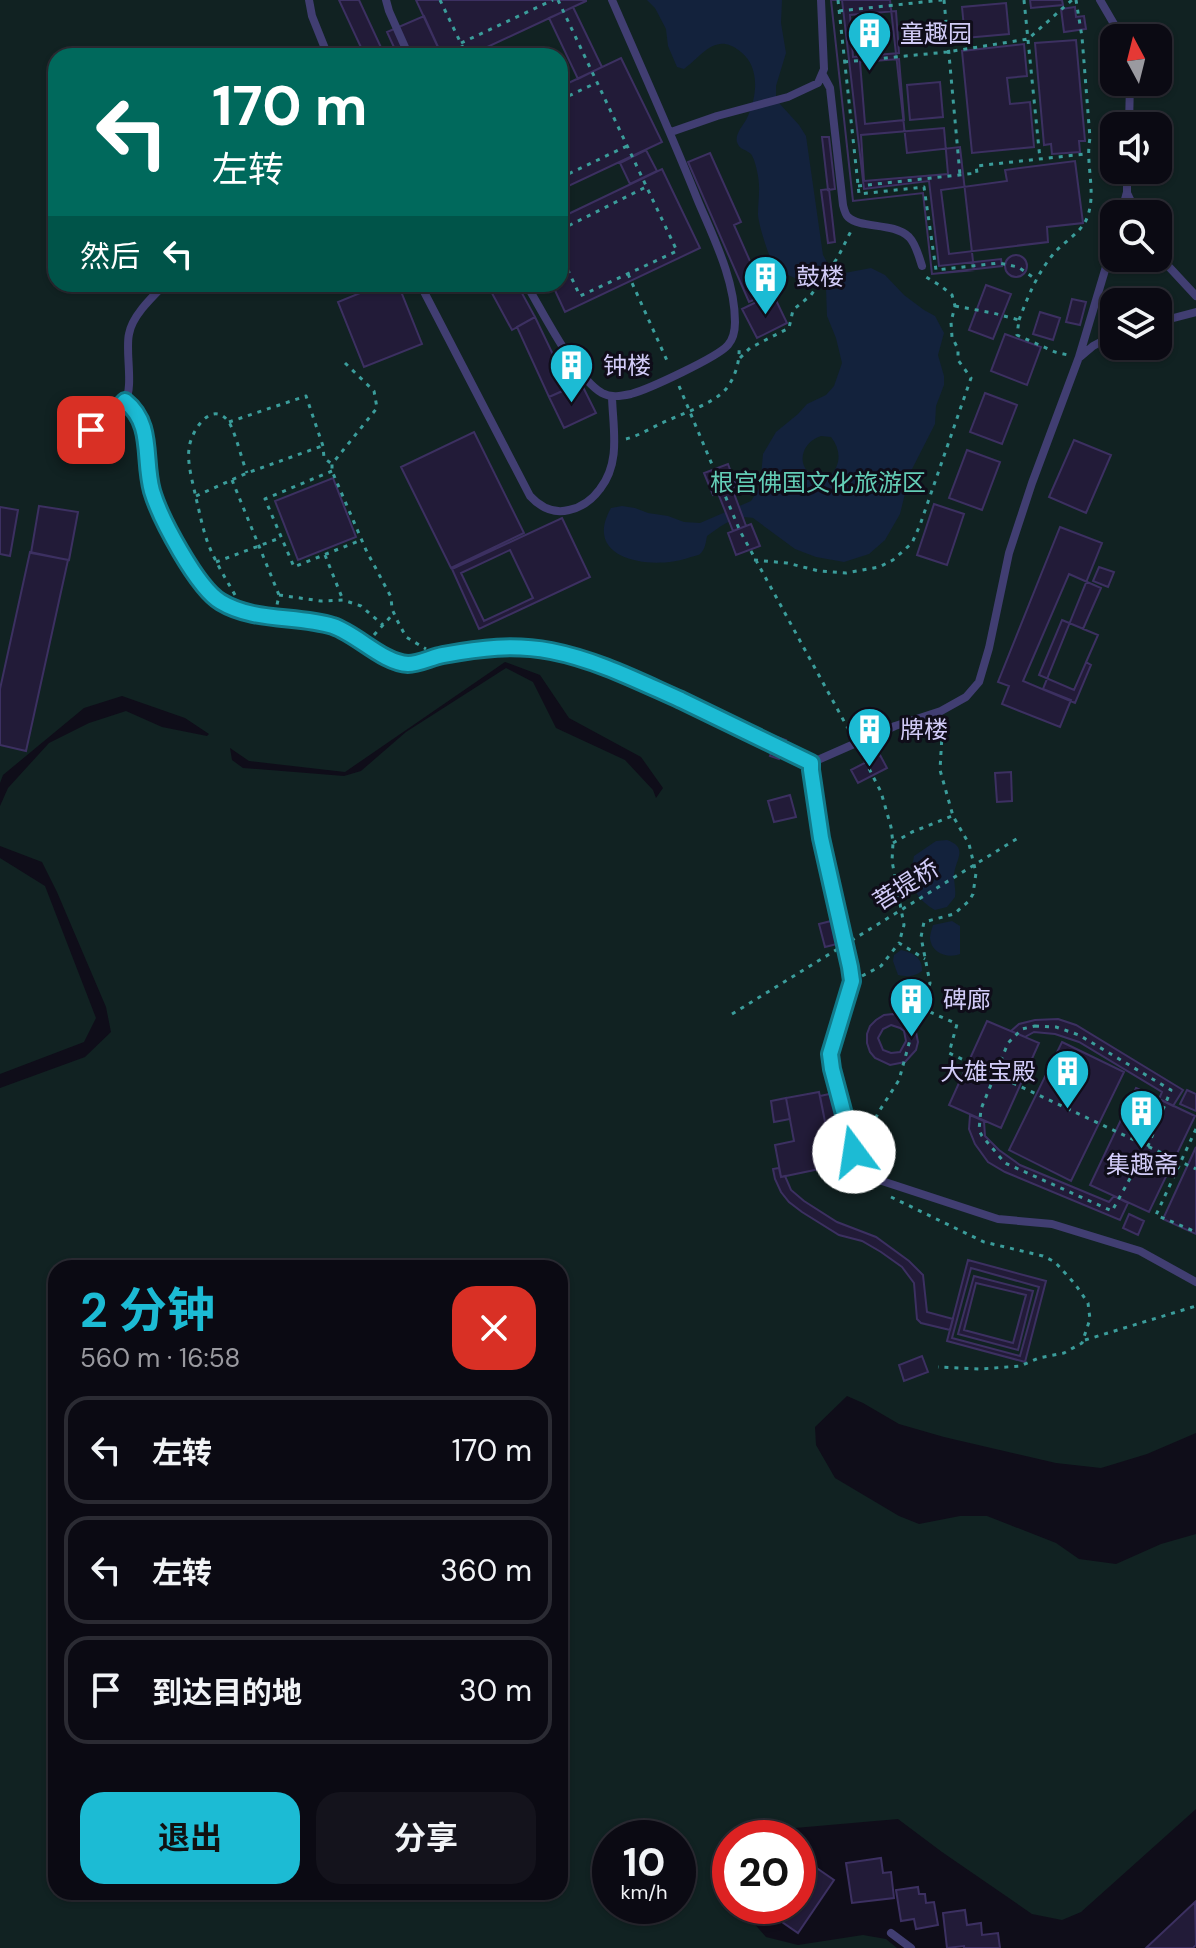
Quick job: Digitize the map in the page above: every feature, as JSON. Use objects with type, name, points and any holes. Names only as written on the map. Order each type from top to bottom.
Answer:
[{"type":"lane","points":[[309,0],[325,48]]},
{"type":"lane","points":[[386,0],[405,48]]},
{"type":"lane","points":[[531,292],[568,355],[594,387],[612,397],[635,393],[716,355],[733,336],[734,306],[724,265],[671,132],[612,0]]},
{"type":"lane","points":[[821,0],[823,75],[830,88],[843,205],[847,216],[856,221],[893,228],[907,235],[913,241],[922,266]]},
{"type":"lane","points":[[1100,0],[1114,24]]},
{"type":"lane","points":[[671,132],[788,97],[815,85],[823,75]]},
{"type":"lane","points":[[1125,200],[1127,184]]},
{"type":"lane","points":[[1127,192],[1131,200]]},
{"type":"lane","points":[[1172,270],[1196,296]]},
{"type":"lane","points":[[125,401],[136,410],[144,429],[152,489],[163,519],[207,590],[220,602],[246,612],[308,619],[336,627],[389,658],[408,664],[441,655],[514,646],[551,651],[622,673],[811,763],[895,726],[941,711],[966,697],[979,682],[1009,553],[1079,357],[1104,272]]},
{"type":"lane","points":[[71,444],[111,416],[125,401],[129,333],[142,308],[157,292]]},
{"type":"lane","points":[[424,292],[530,496],[538,505],[558,512],[585,505],[593,498],[610,473],[614,458],[612,397]]},
{"type":"lane","points":[[1172,318],[1196,312]]},
{"type":"lane","points":[[1079,357],[1100,342]]},
{"type":"lane","points":[[811,763],[821,838],[852,981],[830,1054],[854,1152],[859,1161],[869,1173],[882,1181],[998,1219],[1052,1224],[1140,1251],[1196,1282]]},
{"type":"lane","points":[[891,1933],[911,1948]]},
{"type":"path","points":[[440,0],[463,48]]},
{"type":"path","points":[[461,43],[556,0],[677,251],[580,296],[568,270]]},
{"type":"path","points":[[838,0],[859,194],[924,187]]},
{"type":"path","points":[[839,11],[943,0],[960,175]]},
{"type":"path","points":[[1024,0],[1040,159]]},
{"type":"path","points":[[844,62],[947,52],[1028,39],[1074,0],[1082,37],[1090,138],[1087,154],[1092,188],[1087,219],[1056,251],[1037,280],[1026,300],[1017,335],[1055,352],[1079,357]]},
{"type":"path","points":[[568,96],[597,82]]},
{"type":"path","points":[[568,174],[627,146]]},
{"type":"path","points":[[858,186],[977,173],[976,166],[1087,154]]},
{"type":"path","points":[[923,179],[936,270],[999,263],[1018,267],[1037,280]]},
{"type":"path","points":[[568,226],[647,187]]},
{"type":"path","points":[[614,439],[638,435],[726,389],[740,358],[750,348],[789,328],[793,310],[811,295],[838,257],[856,221]]},
{"type":"path","points":[[754,560],[846,573],[879,567],[893,560],[912,543],[933,492],[971,378],[958,360],[958,349],[952,337],[951,322],[955,306],[952,295],[926,277],[922,266]]},
{"type":"path","points":[[955,306],[1019,320]]},
{"type":"path","points":[[733,336],[740,358]]},
{"type":"path","points":[[345,363],[374,391],[377,408],[332,464],[332,471],[361,540],[391,597],[394,613],[406,637],[441,655]]},
{"type":"path","points":[[229,422],[306,396],[324,458],[332,464]]},
{"type":"path","points":[[246,612],[208,543],[192,483],[189,449],[193,434],[202,420],[211,414],[220,414],[229,422],[247,473]]},
{"type":"path","points":[[196,496],[247,473],[323,446]]},
{"type":"path","points":[[332,471],[265,499],[294,567],[361,540]]},
{"type":"path","points":[[232,480],[279,595],[273,616]]},
{"type":"path","points":[[723,489],[754,560],[881,792],[893,843],[892,861],[904,925],[899,943],[881,966],[852,981]]},
{"type":"path","points":[[216,562],[281,537]]},
{"type":"path","points":[[325,555],[343,600]]},
{"type":"path","points":[[279,595],[321,601],[343,600],[361,606],[383,625]]},
{"type":"path","points":[[366,644],[394,613]]},
{"type":"path","points":[[859,1161],[878,1113],[899,1080],[919,1007],[930,983],[921,937],[924,922],[954,914],[973,894],[976,873],[969,844],[953,816],[940,770],[941,711]]},
{"type":"path","points":[[893,843],[953,816]]},
{"type":"path","name":"菩提桥","points":[[732,1014],[1018,838]]},
{"type":"path","points":[[899,943],[925,959]]},
{"type":"path","points":[[919,1007],[957,1024],[949,1053],[1196,1169]]},
{"type":"path","points":[[1056,1027],[1079,1035],[1171,1090],[1148,1146],[1112,1211],[1005,1163],[979,1130],[981,1109],[1008,1043],[1022,1029],[1056,1027]]},
{"type":"path","points":[[1196,1129],[1156,1215],[1196,1232]]},
{"type":"path","points":[[882,1181],[892,1198],[984,1242],[1043,1256],[1055,1262],[1088,1303],[1090,1319],[1083,1341]]},
{"type":"path","points":[[938,1367],[980,1369],[1020,1366],[1064,1353],[1083,1341],[1196,1306]]},
{"type":"green space","name":"根宫佛国文化旅游区","points":[[0,0],[1196,0],[1196,1433],[1147,1454],[1101,1468],[1056,1463],[944,1437],[899,1424],[847,1396],[815,1427],[816,1445],[835,1478],[899,1516],[919,1524],[960,1516],[987,1516],[1056,1543],[1079,1559],[1116,1564],[1161,1544],[1196,1534],[1196,1809],[1081,1912],[1062,1920],[1032,1914],[898,1819],[816,1826],[816,1820],[712,1820],[712,1924],[755,1924],[766,1937],[798,1945],[863,1935],[886,1939],[897,1948],[0,1948],[0,1088],[85,1057],[111,1032],[106,1007],[42,862],[0,846],[0,806],[8,788],[49,743],[89,723],[126,711],[162,727],[209,734],[185,718],[122,696],[84,708],[3,775],[0,783]],"holes":[[[505,662],[540,675],[569,718],[641,757],[663,788],[656,798],[653,790],[625,760],[556,728],[533,682],[506,668],[406,732],[361,771],[344,776],[243,768],[232,760],[230,748],[249,761],[345,772]]]},
{"type":"green space","points":[[0,858],[45,886],[96,1018],[84,1042],[0,1074]]},
{"type":"water","points":[[647,0],[782,0],[781,23],[786,53],[776,96],[806,136],[823,255],[834,275],[871,268],[885,275],[904,295],[935,316],[944,333],[938,355],[944,385],[936,406],[935,424],[910,473],[900,514],[885,540],[869,554],[844,562],[816,557],[795,549],[753,518],[746,517],[728,522],[707,536],[699,554],[673,561],[657,563],[625,557],[613,550],[605,540],[604,526],[611,508],[635,508],[684,522],[700,523],[751,501],[760,487],[763,454],[776,432],[807,404],[826,395],[834,386],[842,363],[827,316],[826,288],[780,270],[772,261],[764,238],[758,218],[759,182],[755,164],[751,154],[739,147],[737,142],[755,93],[752,66],[732,46],[717,44],[684,69],[677,67],[668,46],[666,29]],"holes":[[[821,436],[831,437],[837,448],[838,463],[828,478],[810,474],[803,461],[806,447]]]},
{"type":"water","points":[[936,841],[954,843],[959,851],[954,876],[955,897],[947,907],[935,910],[921,899],[914,888],[914,856]]},
{"type":"water","points":[[952,921],[960,926],[960,954],[950,956],[933,948],[930,938],[933,925]]},
{"type":"water","points":[[901,950],[916,956],[922,971],[910,976],[898,975],[893,961],[894,955]]},
{"type":"building","points":[[339,0],[359,0],[381,48],[361,48]]},
{"type":"building","points":[[416,0],[586,0],[485,48],[438,48]]},
{"type":"building","name":"童趣园","points":[[831,0],[890,0],[907,153],[960,147],[974,270],[932,274],[923,193],[853,201]]},
{"type":"building","points":[[831,0],[842,0],[864,189],[929,181],[939,266],[1001,259],[1002,266],[932,274],[923,193],[853,201]]},
{"type":"building","points":[[1030,0],[1062,0],[1063,5],[1031,8]]},
{"type":"building","points":[[1006,3],[1009,34],[965,38],[962,7]]},
{"type":"building","points":[[573,7],[602,67],[578,79],[568,58],[568,48],[563,48],[549,18]]},
{"type":"building","points":[[1075,7],[1076,17],[1084,16],[1086,29],[1064,32],[1061,9]]},
{"type":"building","points":[[896,11],[899,53],[853,57],[850,15]]},
{"type":"building","points":[[424,16],[439,48],[394,48],[387,32]]},
{"type":"building","points":[[1076,40],[1085,141],[1079,141],[1080,152],[1052,154],[1051,144],[1044,145],[1035,43]]},
{"type":"building","points":[[1024,44],[1027,76],[1007,78],[1010,104],[1030,102],[1034,147],[972,153],[962,51]]},
{"type":"building","points":[[621,58],[662,142],[568,186],[568,83]]},
{"type":"building","points":[[899,59],[904,120],[865,124],[860,62]]},
{"type":"building","points":[[940,82],[943,117],[910,120],[907,85]]},
{"type":"building","points":[[944,128],[948,174],[864,181],[861,135]]},
{"type":"building","points":[[822,137],[829,137],[835,189],[828,190]]},
{"type":"building","points":[[646,150],[657,171],[630,184],[620,163]]},
{"type":"building","points":[[710,153],[741,222],[734,225],[765,295],[749,302],[688,162]]},
{"type":"building","points":[[1075,161],[1083,223],[1047,227],[1048,242],[949,254],[941,190],[1007,181],[1005,170]]},
{"type":"building","points":[[662,169],[700,248],[565,312],[556,292],[568,292],[568,214]]},
{"type":"building","points":[[829,189],[835,242],[828,243],[821,190]]},
{"type":"building","points":[[1016,255],[1024,258],[1027,266],[1024,274],[1016,277],[1008,274],[1005,266],[1008,258]]},
{"type":"building","points":[[986,285],[1011,294],[993,339],[969,330]]},
{"type":"building","points":[[362,292],[401,292],[422,344],[364,367],[338,302]]},
{"type":"building","points":[[491,292],[521,292],[535,317],[512,330]]},
{"type":"building","name":"鼓楼","points":[[773,294],[787,323],[757,338],[742,309]]},
{"type":"building","points":[[1072,299],[1086,302],[1080,325],[1066,322]]},
{"type":"building","points":[[1040,312],[1060,318],[1053,340],[1033,334]]},
{"type":"building","points":[[535,317],[569,388],[549,397],[517,327]]},
{"type":"building","points":[[1005,334],[1041,347],[1027,385],[991,371]]},
{"type":"building","name":"钟楼","points":[[581,383],[596,413],[564,428],[549,397]]},
{"type":"building","points":[[985,393],[1017,405],[1002,444],[970,432]]},
{"type":"building","points":[[474,432],[524,533],[451,568],[401,467]]},
{"type":"building","points":[[1074,440],[1111,455],[1086,513],[1049,497]]},
{"type":"building","points":[[967,450],[1000,462],[982,510],[949,498]]},
{"type":"building","points":[[728,464],[736,486],[713,495],[704,473]]},
{"type":"building","points":[[333,478],[356,537],[298,560],[275,501]]},
{"type":"building","points":[[732,488],[746,526],[733,531],[718,493]]},
{"type":"building","points":[[934,504],[964,514],[947,565],[917,555]]},
{"type":"building","points":[[39,506],[78,512],[69,560],[31,553]]},
{"type":"building","points":[[0,507],[18,510],[10,556],[0,554]]},
{"type":"building","points":[[562,518],[590,577],[479,629],[452,569]]},
{"type":"building","points":[[751,524],[760,546],[736,555],[728,533]]},
{"type":"building","points":[[1060,527],[1102,543],[1043,689],[1071,700],[1060,727],[1002,704],[1009,686],[998,682]]},
{"type":"building","points":[[510,550],[533,598],[484,621],[461,573]]},
{"type":"building","points":[[30,552],[68,560],[26,751],[0,745],[0,689]]},
{"type":"building","points":[[1099,567],[1114,572],[1108,587],[1093,581]]},
{"type":"building","points":[[1069,574],[1101,588],[1083,629],[1098,635],[1086,662],[1091,665],[1075,703],[1023,681]]},
{"type":"building","points":[[1062,620],[1098,635],[1074,690],[1039,675]]},
{"type":"building","points":[[777,737],[786,740],[779,759],[770,756]]},
{"type":"building","name":"牌楼","points":[[880,755],[887,768],[858,783],[851,770]]},
{"type":"building","points":[[1011,772],[1012,801],[997,802],[995,773]]},
{"type":"building","points":[[790,795],[796,817],[774,822],[768,801]]},
{"type":"building","points":[[831,921],[837,944],[825,947],[819,924]]},
{"type":"building","name":"碑廊","points":[[884,1015],[902,1015],[915,1027],[916,1050],[905,1062],[890,1065],[870,1052],[867,1034],[870,1026]],"holes":[[[891,1025],[900,1028],[906,1041],[900,1052],[883,1050],[878,1038],[883,1029]]]},
{"type":"building","points":[[1058,1019],[1076,1025],[1183,1090],[1173,1106],[1159,1099],[1162,1092],[1079,1042],[1055,1034],[1034,1032],[1025,1037],[1011,1031],[1019,1024]]},
{"type":"building","points":[[987,1021],[1039,1043],[1001,1128],[949,1105]]},
{"type":"building","name":"大雄宝殿","points":[[1062,1042],[1124,1072],[1071,1181],[1009,1150]]},
{"type":"building","name":"集趣斋","points":[[1136,1088],[1195,1116],[1149,1212],[1090,1185]]},
{"type":"building","points":[[1187,1090],[1196,1094],[1196,1111],[1180,1104]]},
{"type":"building","points":[[819,1092],[834,1166],[781,1177],[775,1145],[794,1141],[786,1098]]},
{"type":"building","points":[[834,1093],[848,1159],[833,1162],[820,1096]]},
{"type":"building","points":[[786,1098],[790,1119],[774,1122],[771,1101]]},
{"type":"building","points":[[970,1115],[984,1121],[985,1136],[1020,1165],[1109,1202],[1114,1196],[1128,1203],[1120,1220],[988,1162],[969,1129]]},
{"type":"building","points":[[1196,1147],[1196,1234],[1163,1219]]},
{"type":"building","points":[[779,1168],[781,1177],[785,1176],[791,1190],[804,1201],[837,1222],[876,1237],[909,1261],[923,1275],[927,1312],[953,1319],[950,1330],[921,1323],[917,1319],[914,1283],[902,1267],[862,1241],[839,1235],[789,1202],[775,1179],[773,1169]]},
{"type":"building","points":[[1129,1214],[1144,1221],[1138,1235],[1123,1228]]},
{"type":"building","points":[[968,1260],[1046,1281],[1025,1362],[947,1341]]},
{"type":"building","points":[[971,1268],[1039,1287],[1020,1356],[952,1338]]},
{"type":"building","points":[[974,1276],[1033,1291],[1018,1350],[958,1334]]},
{"type":"building","points":[[976,1283],[1026,1295],[1013,1343],[964,1330]]},
{"type":"building","points":[[922,1356],[928,1372],[904,1381],[899,1365]]},
{"type":"building","points":[[881,1858],[883,1873],[891,1872],[894,1898],[852,1903],[846,1863]]},
{"type":"building","points":[[816,1868],[834,1880],[816,1906]]},
{"type":"building","points":[[918,1887],[919,1894],[925,1894],[926,1903],[934,1902],[938,1925],[916,1929],[914,1919],[901,1921],[896,1890]]},
{"type":"building","points":[[1195,1902],[1196,1945],[1193,1948],[1146,1948]]},
{"type":"building","points":[[965,1910],[967,1925],[981,1923],[982,1935],[998,1933],[1000,1948],[947,1948],[943,1913]]},
{"type":"building","points":[[785,1924],[804,1924],[798,1933]]},
{"type":"place","name":"童趣园","points":[[869,73]]},
{"type":"place","name":"鼓楼","points":[[765,316]]},
{"type":"place","name":"钟楼","points":[[572,405]]},
{"type":"place","name":"牌楼","points":[[869,769]]},
{"type":"place","name":"碑廊","points":[[912,1039]]},
{"type":"place","name":"大雄宝殿","points":[[1067,1111]]},
{"type":"place","name":"集趣斋","points":[[1142,1150]]},
{"type":"route","points":[[91,430],[125,401],[136,410],[144,429],[152,489],[163,519],[207,590],[220,602],[239,610],[308,619],[336,627],[389,658],[408,664],[441,655],[499,647],[551,651],[622,673],[811,763],[821,838],[852,981],[830,1054],[854,1152]]}]
